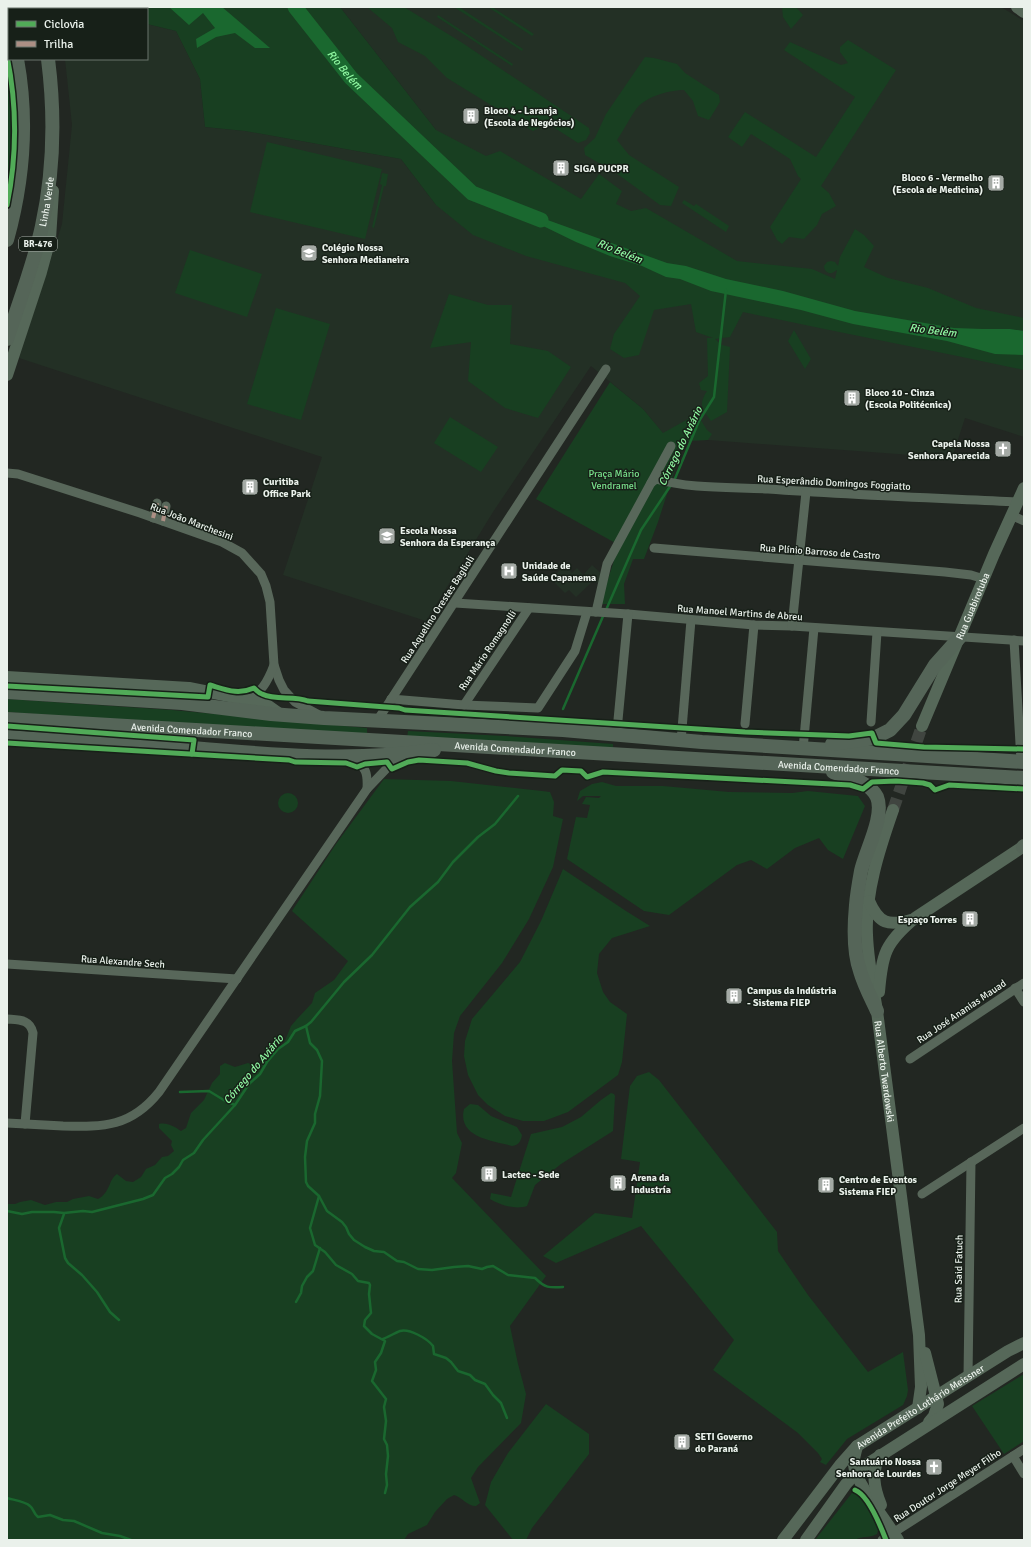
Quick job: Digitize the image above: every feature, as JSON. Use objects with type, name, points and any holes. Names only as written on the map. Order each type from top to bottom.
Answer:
[{"type":"highway","name":"BR-476","points":[[7,240],[14,211],[22,160],[22,108],[17,60]]},
{"type":"highway","name":"Linha Verde","points":[[7,339],[42,226],[50,177],[52,105],[48,60]]},
{"type":"highway","points":[[809,749],[874,738],[890,730],[904,715],[935,665],[960,637]]},
{"type":"highway","name":"Avenida Comendador Franco","points":[[7,692],[182,703],[324,718],[576,731],[681,741],[1022,762]]},
{"type":"highway","name":"Avenida Comendador Franco","points":[[7,719],[1024,778]]},
{"type":"highway","points":[[227,732],[282,745],[302,755]]},
{"type":"highway","points":[[7,737],[192,748],[250,754],[352,757],[416,752],[461,746]]},
{"type":"highway","points":[[815,766],[858,781],[867,786],[877,798],[878,815],[861,871],[855,922],[856,956],[860,972],[877,1011]]},
{"type":"main road","points":[[1017,7],[1024,12]]},
{"type":"main road","points":[[7,375],[41,272],[50,239],[53,204],[52,146]]},
{"type":"main road","name":"Rua Guabirotuba","points":[[922,726],[1011,515],[1024,488]]},
{"type":"main road","name":"Avenida Comendador Franco","points":[[7,677],[189,688],[264,703],[281,714]]},
{"type":"main road","name":"Rua Alberto Twardowski","points":[[893,810],[876,866],[869,900],[867,934],[920,1334],[921,1393],[918,1408]]},
{"type":"main road","points":[[877,1011],[883,957],[894,937],[915,918],[1024,846]]},
{"type":"main road","points":[[869,900],[878,917],[886,923],[894,924],[915,918]]},
{"type":"main road","name":"Rua Alberto Twardowski","points":[[920,1334],[937,1396]]},
{"type":"main road","name":"Avenida Prefeito Lothário Meissner","points":[[787,1535],[844,1460],[857,1446],[1008,1351],[1024,1343]]},
{"type":"main road","name":"Avenida Prefeito Lothário Meissner","points":[[806,1540],[856,1472],[880,1455],[1024,1364]]},
{"type":"main road","points":[[927,1425],[936,1410],[938,1404],[937,1396]]},
{"type":"main road","points":[[857,1446],[854,1457],[854,1465],[860,1483],[896,1536]]},
{"type":"main road","points":[[880,1455],[874,1470],[874,1484],[878,1498],[896,1536]]},
{"type":"main road","points":[[787,1535],[803,1540]]},
{"type":"street","name":"Rua Aquelino Orestes Baglioli","points":[[377,721],[606,369]]},
{"type":"street","points":[[391,699],[464,705],[538,708],[575,651],[594,612],[607,564],[671,446]]},
{"type":"street","name":"Rua João Marchesini","points":[[7,467],[18,474]]},
{"type":"street","name":"Rua João Marchesini","points":[[7,473],[18,474],[163,521],[222,542],[242,553],[261,574],[266,586],[270,602],[274,664],[279,680],[291,698],[324,718]]},
{"type":"street","name":"Rua Esperândio Domingos Foggiatto","points":[[651,483],[656,479],[677,484],[1018,502]]},
{"type":"street","points":[[792,626],[806,492]]},
{"type":"street","points":[[153,518],[162,505],[163,521]]},
{"type":"street","points":[[1011,515],[1024,521]]},
{"type":"street","name":"Rua Plínio Barroso de Castro","points":[[654,548],[945,572],[971,575],[984,579]]},
{"type":"street","name":"Rua Manoel Martins de Abreu","points":[[455,603],[625,614],[754,625],[792,626],[1024,641]]},
{"type":"street","name":"Rua Mário Romagnolli","points":[[464,705],[529,608]]},
{"type":"street","points":[[618,720],[625,614]]},
{"type":"street","points":[[681,741],[691,620]]},
{"type":"street","points":[[745,724],[754,625]]},
{"type":"street","points":[[809,749],[814,628]]},
{"type":"street","points":[[871,722],[877,632]]},
{"type":"street","points":[[1014,640],[1022,762]]},
{"type":"street","name":"Rua João Marchesini","points":[[230,709],[260,692],[268,681],[274,664]]},
{"type":"street","points":[[7,1123],[100,1126],[121,1122],[140,1112],[159,1092],[367,789],[389,766],[416,752]]},
{"type":"street","points":[[352,757],[362,765],[366,771],[367,789]]},
{"type":"street","name":"Rua Alexandre Sech","points":[[7,964],[237,979]]},
{"type":"street","name":"Rua José Ananias Mauad","points":[[910,1058],[1024,983]]},
{"type":"street","points":[[1016,988],[1024,1002]]},
{"type":"street","points":[[7,1019],[24,1021],[30,1024],[34,1038],[25,1124]]},
{"type":"street","points":[[922,1194],[1024,1128]]},
{"type":"street","name":"Rua Said Fatuch","points":[[968,1377],[971,1162]]},
{"type":"street","name":"Rua Doutor Jorge Meyer Filho","points":[[882,1540],[896,1536],[1024,1449]]},
{"type":"street","points":[[1013,1456],[1024,1474]]},
{"type":"shaded area","points":[[340,7],[1001,7],[1024,21],[1024,437],[965,418],[952,458],[708,440],[670,442],[643,409],[591,366],[493,512],[426,621],[283,575],[322,457],[19,358],[62,224],[72,125],[65,60],[148,60],[148,24],[176,31],[200,79],[205,127],[245,131],[401,159],[436,205],[436,130]]},
{"type":"shaded area","points":[[565,565],[572,573],[577,568],[591,583],[576,597],[569,590],[565,593],[551,579]]},
{"type":"shaded area","points":[[592,565],[604,576],[597,583],[584,574]]},
{"type":"green space","points":[[96,7],[340,7],[436,130],[486,156],[500,151],[581,199],[599,174],[622,191],[616,204],[631,211],[646,208],[737,261],[812,269],[835,279],[837,270],[829,273],[825,270],[824,266],[827,262],[831,261],[835,262],[838,266],[840,257],[855,229],[864,235],[874,246],[864,267],[888,278],[928,288],[976,308],[1024,318],[1024,370],[743,312],[730,337],[715,339],[722,345],[730,347],[727,412],[711,421],[702,406],[704,396],[707,391],[701,390],[699,383],[708,376],[707,338],[713,338],[696,332],[691,304],[654,310],[639,355],[624,358],[610,349],[614,334],[640,296],[625,283],[526,256],[473,235],[436,205],[401,159],[245,131],[205,127],[200,79],[176,31],[148,24],[148,8]]},
{"type":"green space","points":[[367,7],[404,7],[461,42],[589,128],[590,133],[586,140],[578,143],[547,123],[533,131],[447,78],[425,56],[398,42],[392,28]]},
{"type":"green space","points":[[454,7],[459,7],[523,49],[522,51]]},
{"type":"green space","points":[[488,7],[492,7],[534,34],[532,36]]},
{"type":"green space","points":[[782,7],[796,7],[803,15],[791,29],[783,17]]},
{"type":"green space","points":[[438,15],[513,64],[512,66],[437,17]]},
{"type":"green space","points":[[848,40],[896,70],[821,186],[829,193],[836,206],[822,214],[817,225],[804,239],[789,237],[782,244],[777,240],[770,227],[801,179],[790,159],[751,134],[742,147],[728,137],[745,112],[816,157],[855,97],[784,50],[790,42],[841,65],[848,63],[840,52],[840,47]]},
{"type":"green space","points":[[645,57],[677,64],[685,73],[719,95],[720,102],[709,120],[698,116],[693,101],[684,90],[672,91],[653,97],[637,108],[617,140],[629,155],[679,187],[671,206],[660,205],[616,173],[585,155],[584,148],[595,138],[606,114]]},
{"type":"green space","points":[[7,65],[12,97],[13,146],[7,195]]},
{"type":"green space","points":[[267,142],[382,169],[365,239],[250,212]]},
{"type":"green space","points":[[382,173],[388,174],[374,228],[372,227],[382,185],[380,184]]},
{"type":"green space","points":[[684,200],[694,206],[696,204],[729,226],[726,232],[682,203]]},
{"type":"green space","points":[[190,250],[262,274],[247,317],[175,293]]},
{"type":"green space","points":[[449,294],[488,305],[512,305],[510,344],[548,351],[571,367],[538,418],[505,408],[468,381],[471,342],[430,348]]},
{"type":"green space","points":[[276,308],[330,324],[301,420],[247,404]]},
{"type":"green space","points":[[794,330],[811,359],[805,369],[788,341]]},
{"type":"green space","name":"Praça Mário Vendramel","points":[[610,382],[643,409],[663,433],[697,414],[707,430],[712,434],[708,440],[684,441],[658,522],[644,559],[633,559],[624,584],[625,604],[600,604],[619,545],[536,499]]},
{"type":"green space","points":[[450,417],[498,447],[481,472],[434,443]]},
{"type":"green space","points":[[7,699],[172,710],[367,728],[367,737],[7,712]]},
{"type":"green space","points":[[408,731],[613,744],[613,749],[407,738]]},
{"type":"green space","points":[[384,779],[451,781],[550,792],[554,802],[553,816],[563,819],[553,867],[529,919],[502,963],[460,1016],[454,1033],[452,1061],[457,1133],[462,1143],[456,1173],[452,1178],[546,1276],[510,1326],[526,1394],[521,1423],[478,1467],[471,1478],[480,1503],[473,1506],[454,1495],[447,1499],[435,1512],[427,1525],[408,1534],[404,1540],[7,1540],[7,1204],[15,1204],[31,1200],[45,1205],[56,1202],[67,1202],[73,1199],[89,1196],[98,1199],[105,1193],[112,1179],[117,1174],[126,1181],[133,1182],[141,1177],[146,1169],[155,1165],[162,1157],[168,1156],[174,1151],[171,1145],[172,1141],[159,1128],[159,1124],[168,1124],[181,1131],[186,1128],[191,1113],[204,1100],[212,1083],[220,1074],[220,1066],[225,1063],[235,1067],[248,1063],[255,1066],[259,1065],[268,1054],[279,1049],[284,1043],[291,1026],[312,1003],[315,993],[334,980],[348,961],[292,911],[336,844]]},
{"type":"green space","points":[[602,782],[616,786],[663,786],[729,792],[792,793],[808,791],[858,796],[865,806],[843,859],[828,850],[819,838],[795,848],[767,869],[751,860],[737,865],[669,915],[644,911],[567,859],[576,817],[587,818],[590,805],[582,804],[586,797],[599,798],[601,796],[583,796],[577,801],[580,791],[592,784]]},
{"type":"green space","points":[[288,793],[295,796],[298,803],[295,810],[288,813],[281,810],[278,803],[281,796]]},
{"type":"green space","points":[[563,869],[650,926],[612,938],[599,954],[597,973],[603,992],[610,1002],[627,1014],[622,1062],[618,1075],[568,1112],[544,1121],[523,1121],[505,1116],[488,1105],[478,1095],[468,1075],[464,1056],[465,1041],[472,1019],[520,962],[541,921]]},
{"type":"green space","points":[[649,1072],[659,1080],[777,1232],[778,1251],[808,1295],[868,1372],[903,1352],[908,1390],[903,1405],[847,1439],[826,1465],[820,1462],[822,1459],[818,1453],[798,1433],[713,1370],[734,1340],[641,1226],[556,1263],[543,1256],[595,1213],[632,1218],[640,1162],[621,1159],[630,1086],[637,1076]]},
{"type":"green space","points":[[611,1093],[615,1096],[613,1131],[561,1164],[535,1185],[527,1206],[508,1206],[490,1199],[491,1193],[511,1197],[531,1134],[562,1127],[581,1117]]},
{"type":"green space","points":[[470,1104],[478,1105],[491,1116],[517,1127],[522,1135],[519,1142],[512,1146],[487,1140],[471,1132],[463,1119],[464,1109]]},
{"type":"green space","points":[[1024,1374],[1024,1441],[1004,1454],[972,1406]]},
{"type":"green space","points":[[546,1404],[589,1434],[589,1454],[532,1528],[526,1540],[513,1540],[485,1505],[491,1482],[508,1453]]},
{"type":"green space","points":[[852,1493],[860,1497],[868,1506],[879,1527],[877,1534],[855,1540],[815,1540]]},
{"type":"water","points":[[169,7],[222,7],[270,48],[255,48],[235,33],[216,37],[197,48],[196,39],[215,28],[203,13],[189,25]]},
{"type":"water","points":[[517,209],[667,263],[686,266],[726,279],[783,291],[855,311],[954,328],[1010,329],[1024,331],[1024,355],[995,354],[947,341],[853,324],[801,310],[711,291],[680,279],[666,277],[642,266],[610,256],[576,242],[539,224]]},
{"type":"waterway","name":"Rio Belém","points":[[295,7],[351,78],[472,193],[541,220]]},
{"type":"waterway","name":"Córrego do Aviário","points":[[674,481],[699,421],[714,397],[726,290]]},
{"type":"waterway","name":"Córrego do Aviário","points":[[606,610],[641,530],[671,485]]},
{"type":"waterway","name":"Córrego do Aviário","points":[[563,709],[604,614]]},
{"type":"waterway","name":"Córrego do Aviário","points":[[7,1211],[22,1214],[32,1212],[92,1212],[153,1195],[165,1178],[172,1174],[183,1160],[194,1153],[203,1140],[235,1105],[249,1084],[260,1074],[267,1062],[278,1049],[288,1042],[295,1031],[311,1022],[344,982],[372,955],[410,907],[438,882],[453,862],[478,837],[495,824],[518,796]]},
{"type":"waterway","points":[[306,1026],[310,1043],[317,1050],[322,1061],[320,1096],[315,1114],[315,1123],[307,1141],[305,1157],[306,1182],[308,1186],[319,1196],[310,1228],[315,1245],[325,1252],[336,1265],[352,1274],[358,1281],[369,1283],[370,1285],[369,1294],[371,1313],[365,1320],[364,1326],[372,1334],[385,1341],[381,1353],[375,1362],[376,1370],[372,1381],[386,1399],[384,1407],[386,1421],[384,1439],[387,1445],[388,1456],[386,1474],[387,1485],[385,1493]]},
{"type":"waterway","points":[[180,1092],[209,1091],[235,1105]]},
{"type":"waterway","points":[[319,1196],[327,1211],[342,1222],[354,1240],[365,1247],[374,1251],[384,1252],[397,1261],[404,1262],[418,1269],[432,1270],[468,1266],[482,1269],[493,1266],[508,1275],[535,1278],[548,1287],[563,1287]]},
{"type":"waterway","points":[[64,1214],[59,1228],[65,1258],[68,1263],[82,1275],[97,1292],[110,1312],[119,1320]]},
{"type":"waterway","points":[[296,1302],[301,1293],[302,1286],[307,1277],[313,1271],[320,1248]]},
{"type":"waterway","points":[[383,1339],[404,1330],[423,1337],[433,1346],[434,1354],[446,1358],[458,1371],[470,1375],[475,1380],[485,1384],[501,1403],[507,1418]]},
{"type":"waterway","points":[[7,1498],[28,1504],[38,1517],[50,1515],[63,1520],[74,1521],[102,1533],[120,1536],[131,1540]]},
{"type":"tunnel","points":[[893,810],[922,726]]},
{"type":"marked path","points":[[153,518],[157,503]]},
{"type":"marked path","points":[[163,521],[166,506]]},
{"type":"cycle path","points":[[7,56],[13,93],[14,112],[13,168],[7,205]]},
{"type":"cycle path","points":[[7,686],[208,697],[210,685],[227,690],[238,691],[254,688],[261,694],[273,697],[399,708],[405,710],[745,732],[849,736],[872,733],[876,743],[924,747],[1024,749]]},
{"type":"cycle path","points":[[7,726],[194,740],[192,754]]},
{"type":"cycle path","points":[[7,743],[289,760],[295,762],[346,763],[357,767],[365,764],[387,762],[392,769],[408,762],[419,760],[467,763],[509,773],[555,776],[562,770],[581,771],[587,777],[603,772],[850,785],[863,789],[872,782],[896,781],[923,783],[930,785],[935,790],[949,785],[1024,789]]},
{"type":"cycle path","points":[[855,1490],[865,1498],[886,1540]]},
{"type":"place","name":"Bloco 4 - Laranja (Escola de Negócios)","points":[[471,116]]},
{"type":"place","name":"SIGA PUCPR","points":[[561,168]]},
{"type":"place","name":"Bloco 6 - Vermelho (Escola de Medicina)","points":[[996,183]]},
{"type":"place","name":"Colégio Nossa Senhora Medianeira","points":[[309,253]]},
{"type":"place","name":"Bloco 10 - Cinza (Escola Politécnica)","points":[[852,398]]},
{"type":"place","name":"Capela Nossa Senhora Aparecida","points":[[1003,449]]},
{"type":"place","name":"Curitiba Office Park","points":[[250,487]]},
{"type":"place","name":"Escola Nossa Senhora da Esperança","points":[[387,536]]},
{"type":"place","name":"Unidade de Saúde Capanema","points":[[509,571]]},
{"type":"place","name":"Espaço Torres","points":[[970,919]]},
{"type":"place","name":"Campus da Indústria - Sistema FIEP","points":[[734,996]]},
{"type":"place","name":"Lactec - Sede","points":[[489,1174]]},
{"type":"place","name":"Arena da Industría","points":[[618,1183]]},
{"type":"place","name":"Centro de Eventos Sistema FIEP","points":[[826,1185]]},
{"type":"place","name":"SETI Governo do Paraná","points":[[682,1442]]},
{"type":"place","name":"Santuário Nossa Senhora de Lourdes","points":[[934,1467]]}]
